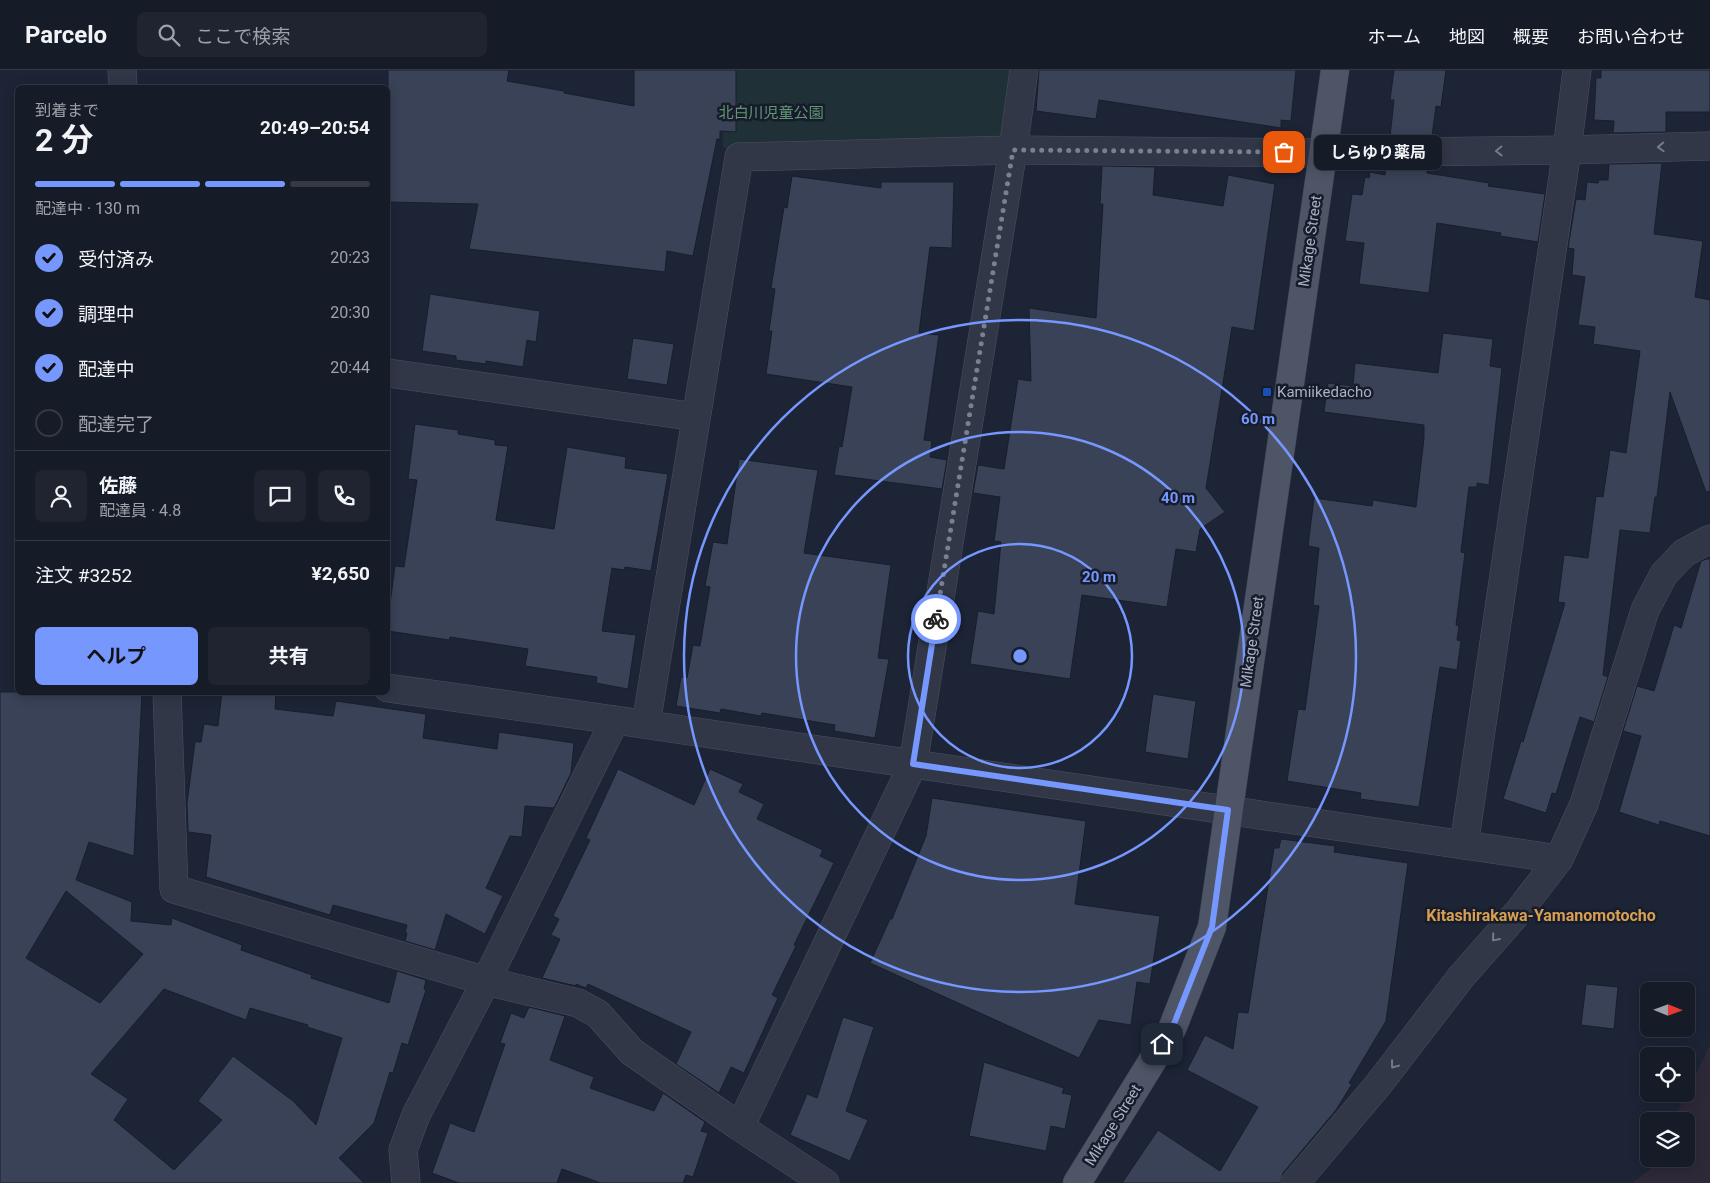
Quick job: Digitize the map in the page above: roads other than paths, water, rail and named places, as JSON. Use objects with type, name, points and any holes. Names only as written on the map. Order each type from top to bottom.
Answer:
[{"type":"main road","name":"Mikage Street","points":[[1077,1183],[1172,1029],[1212,927],[1335,70]]},
{"type":"street","points":[[122,70],[123,85]]},
{"type":"street","points":[[740,1127],[913,764],[1013,150],[1024,70]]},
{"type":"street","points":[[1464,845],[1567,150],[1576,70]]},
{"type":"street","points":[[646,724],[739,157],[1013,150],[1323,153],[1710,146]]},
{"type":"street","points":[[390,373],[696,417]]},
{"type":"street","points":[[1295,1183],[1378,1085],[1461,977],[1519,911],[1559,859],[1584,804],[1645,610],[1664,574],[1684,553],[1710,539]]},
{"type":"street","points":[[390,688],[646,724],[1559,859]]},
{"type":"street","points":[[167,695],[174,889],[486,981],[578,1003],[598,1014],[632,1052],[825,1183]]},
{"type":"street","points":[[406,1183],[403,1150],[416,1115],[486,981],[615,720]]},
{"type":"place","name":"しらゆり薬局","points":[[1284,152]]},
{"type":"place","name":"Kamiikedacho","points":[[1267,392]]},
{"type":"district","name":"Kitashirakawa-Yamanomotocho","points":[[1541,915]]},
{"type":"park label","name":"北白川児童公園","points":[[771,113]]}]
